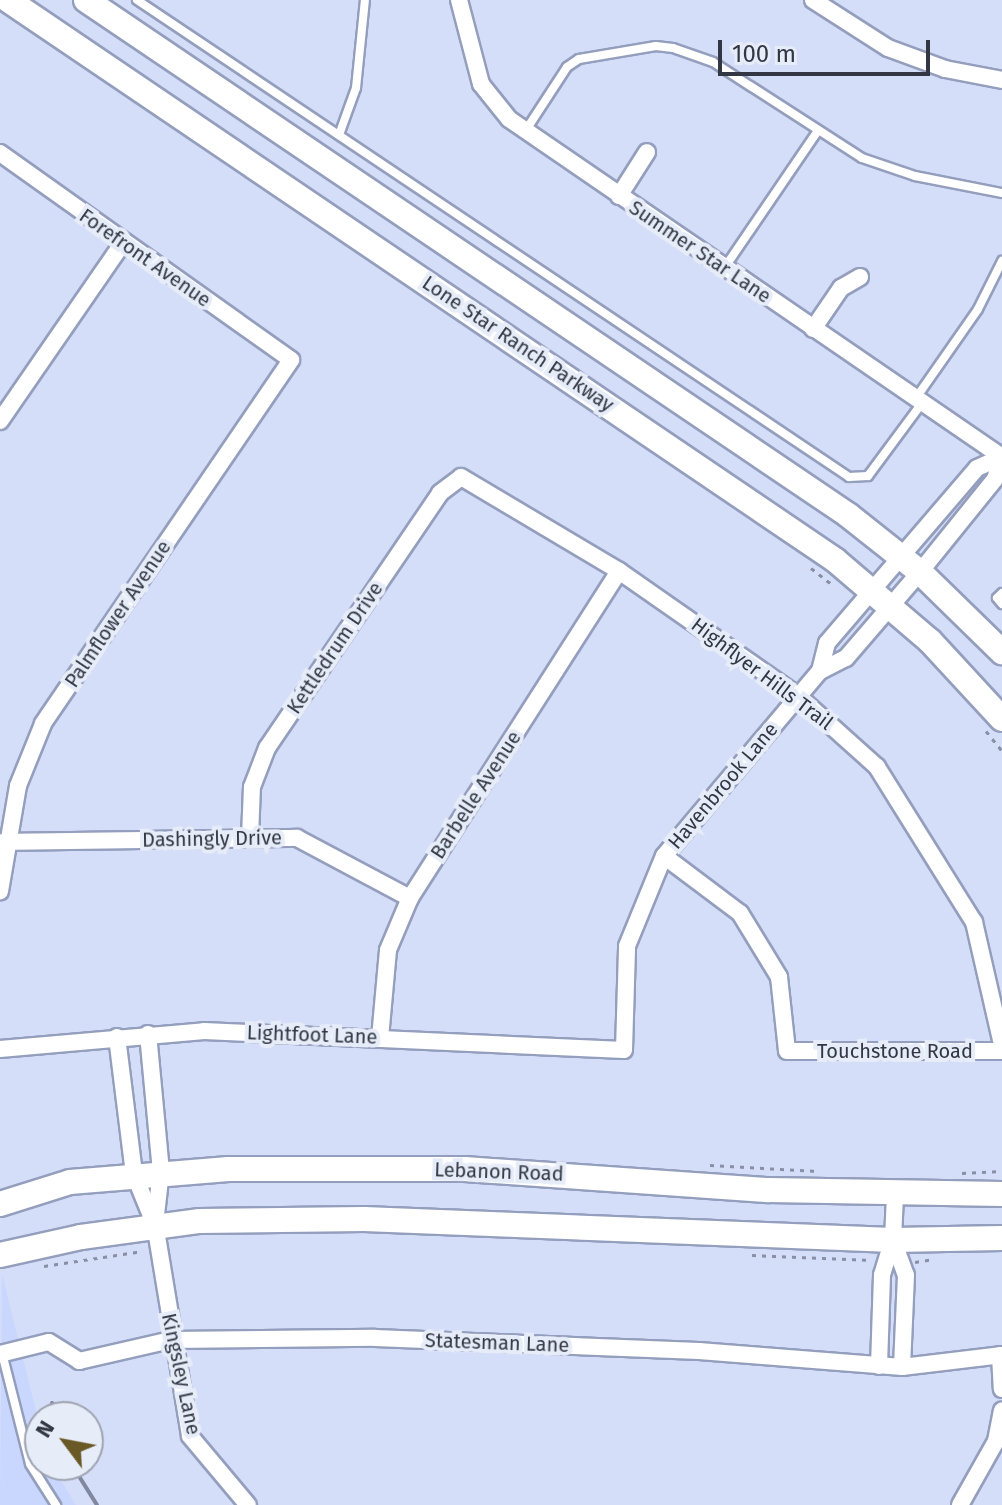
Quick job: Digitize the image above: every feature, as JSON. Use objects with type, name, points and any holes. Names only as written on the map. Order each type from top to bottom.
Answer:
[{"type":"main road","name":"Lone Star Ranch Parkway","points":[[8,0],[764,510],[875,601],[991,722]]},
{"type":"main road","points":[[86,0],[820,496],[911,565],[1002,652]]},
{"type":"main road","name":"Lebanon Road","points":[[0,1204],[70,1182],[161,1171],[465,1169],[895,1194],[1002,1194]]},
{"type":"main road","points":[[0,1255],[157,1236],[364,1219],[893,1254],[1002,1238]]},
{"type":"street","name":"Summer Star Lane","points":[[459,0],[467,48],[481,84],[525,131],[1002,457]]},
{"type":"street","points":[[813,0],[888,48],[945,69],[1002,80]]},
{"type":"street","points":[[619,196],[647,152]]},
{"type":"street","name":"Forefront Avenue","points":[[0,153],[291,360]]},
{"type":"street","points":[[0,421],[123,243]]},
{"type":"street","points":[[813,329],[841,288],[860,277]]},
{"type":"street","name":"Palmflower Avenue","points":[[0,891],[5,842],[18,786],[43,724],[291,360]]},
{"type":"street","name":"Havenbrook Lane","points":[[820,671],[827,643],[875,601],[995,479],[1002,457]]},
{"type":"street","name":"Highflyer Hills Trail","points":[[461,477],[619,571],[798,696],[877,767],[974,922],[1002,1044]]},
{"type":"street","name":"Kettledrum Drive","points":[[250,838],[252,787],[267,748],[440,493],[461,477]]},
{"type":"street","name":"Barbelle Avenue","points":[[380,1038],[388,950],[410,898],[619,571]]},
{"type":"street","name":"Havenbrook Lane","points":[[624,1050],[627,946],[664,856],[820,671],[846,658],[875,601]]},
{"type":"street","name":"Dashingly Drive","points":[[5,842],[297,838],[410,898]]},
{"type":"street","name":"Touchstone Road","points":[[664,856],[740,913],[779,977],[787,1051],[1002,1051]]},
{"type":"street","name":"Lightfoot Lane","points":[[0,1049],[204,1031],[624,1050]]},
{"type":"street","name":"Kingsley Lane","points":[[148,1034],[161,1171],[157,1236],[171,1340],[190,1436],[248,1505]]},
{"type":"street","name":"Kingsley Lane","points":[[117,1037],[134,1174],[157,1236]]},
{"type":"street","points":[[879,1366],[893,1254],[895,1194]]},
{"type":"street","points":[[893,1254],[906,1275],[902,1367]]},
{"type":"street","name":"Statesman Lane","points":[[1,1351],[49,1342],[79,1361],[171,1340],[375,1338],[699,1351],[902,1367],[1001,1355]]},
{"type":"street","points":[[1001,1355],[1002,1389]]},
{"type":"street","points":[[960,1505],[996,1441],[1002,1411]]},
{"type":"lane","points":[[137,0],[849,477],[868,476],[990,290],[1002,261]]},
{"type":"lane","points":[[339,135],[356,88],[365,0]]},
{"type":"lane","points":[[525,131],[567,67],[579,59],[656,46],[713,62],[817,132],[862,158],[915,176],[1002,193]]},
{"type":"lane","points":[[724,268],[817,132]]},
{"type":"lane","points":[[1002,593],[997,598],[1002,604]]},
{"type":"lane","points":[[1,1351],[30,1464],[56,1505]]},
{"type":"path","points":[[804,563],[875,601]]},
{"type":"path","points":[[991,722],[1002,751]]},
{"type":"path","points":[[43,1266],[157,1236]]},
{"type":"path","points":[[747,1254],[893,1254],[945,1259]]},
{"type":"shaded area","points":[[2,1274],[34,1401],[24,1401],[24,1481],[61,1481],[76,1505],[0,1505]]},
{"type":"waterway","points":[[82,1481],[97,1505]]}]
